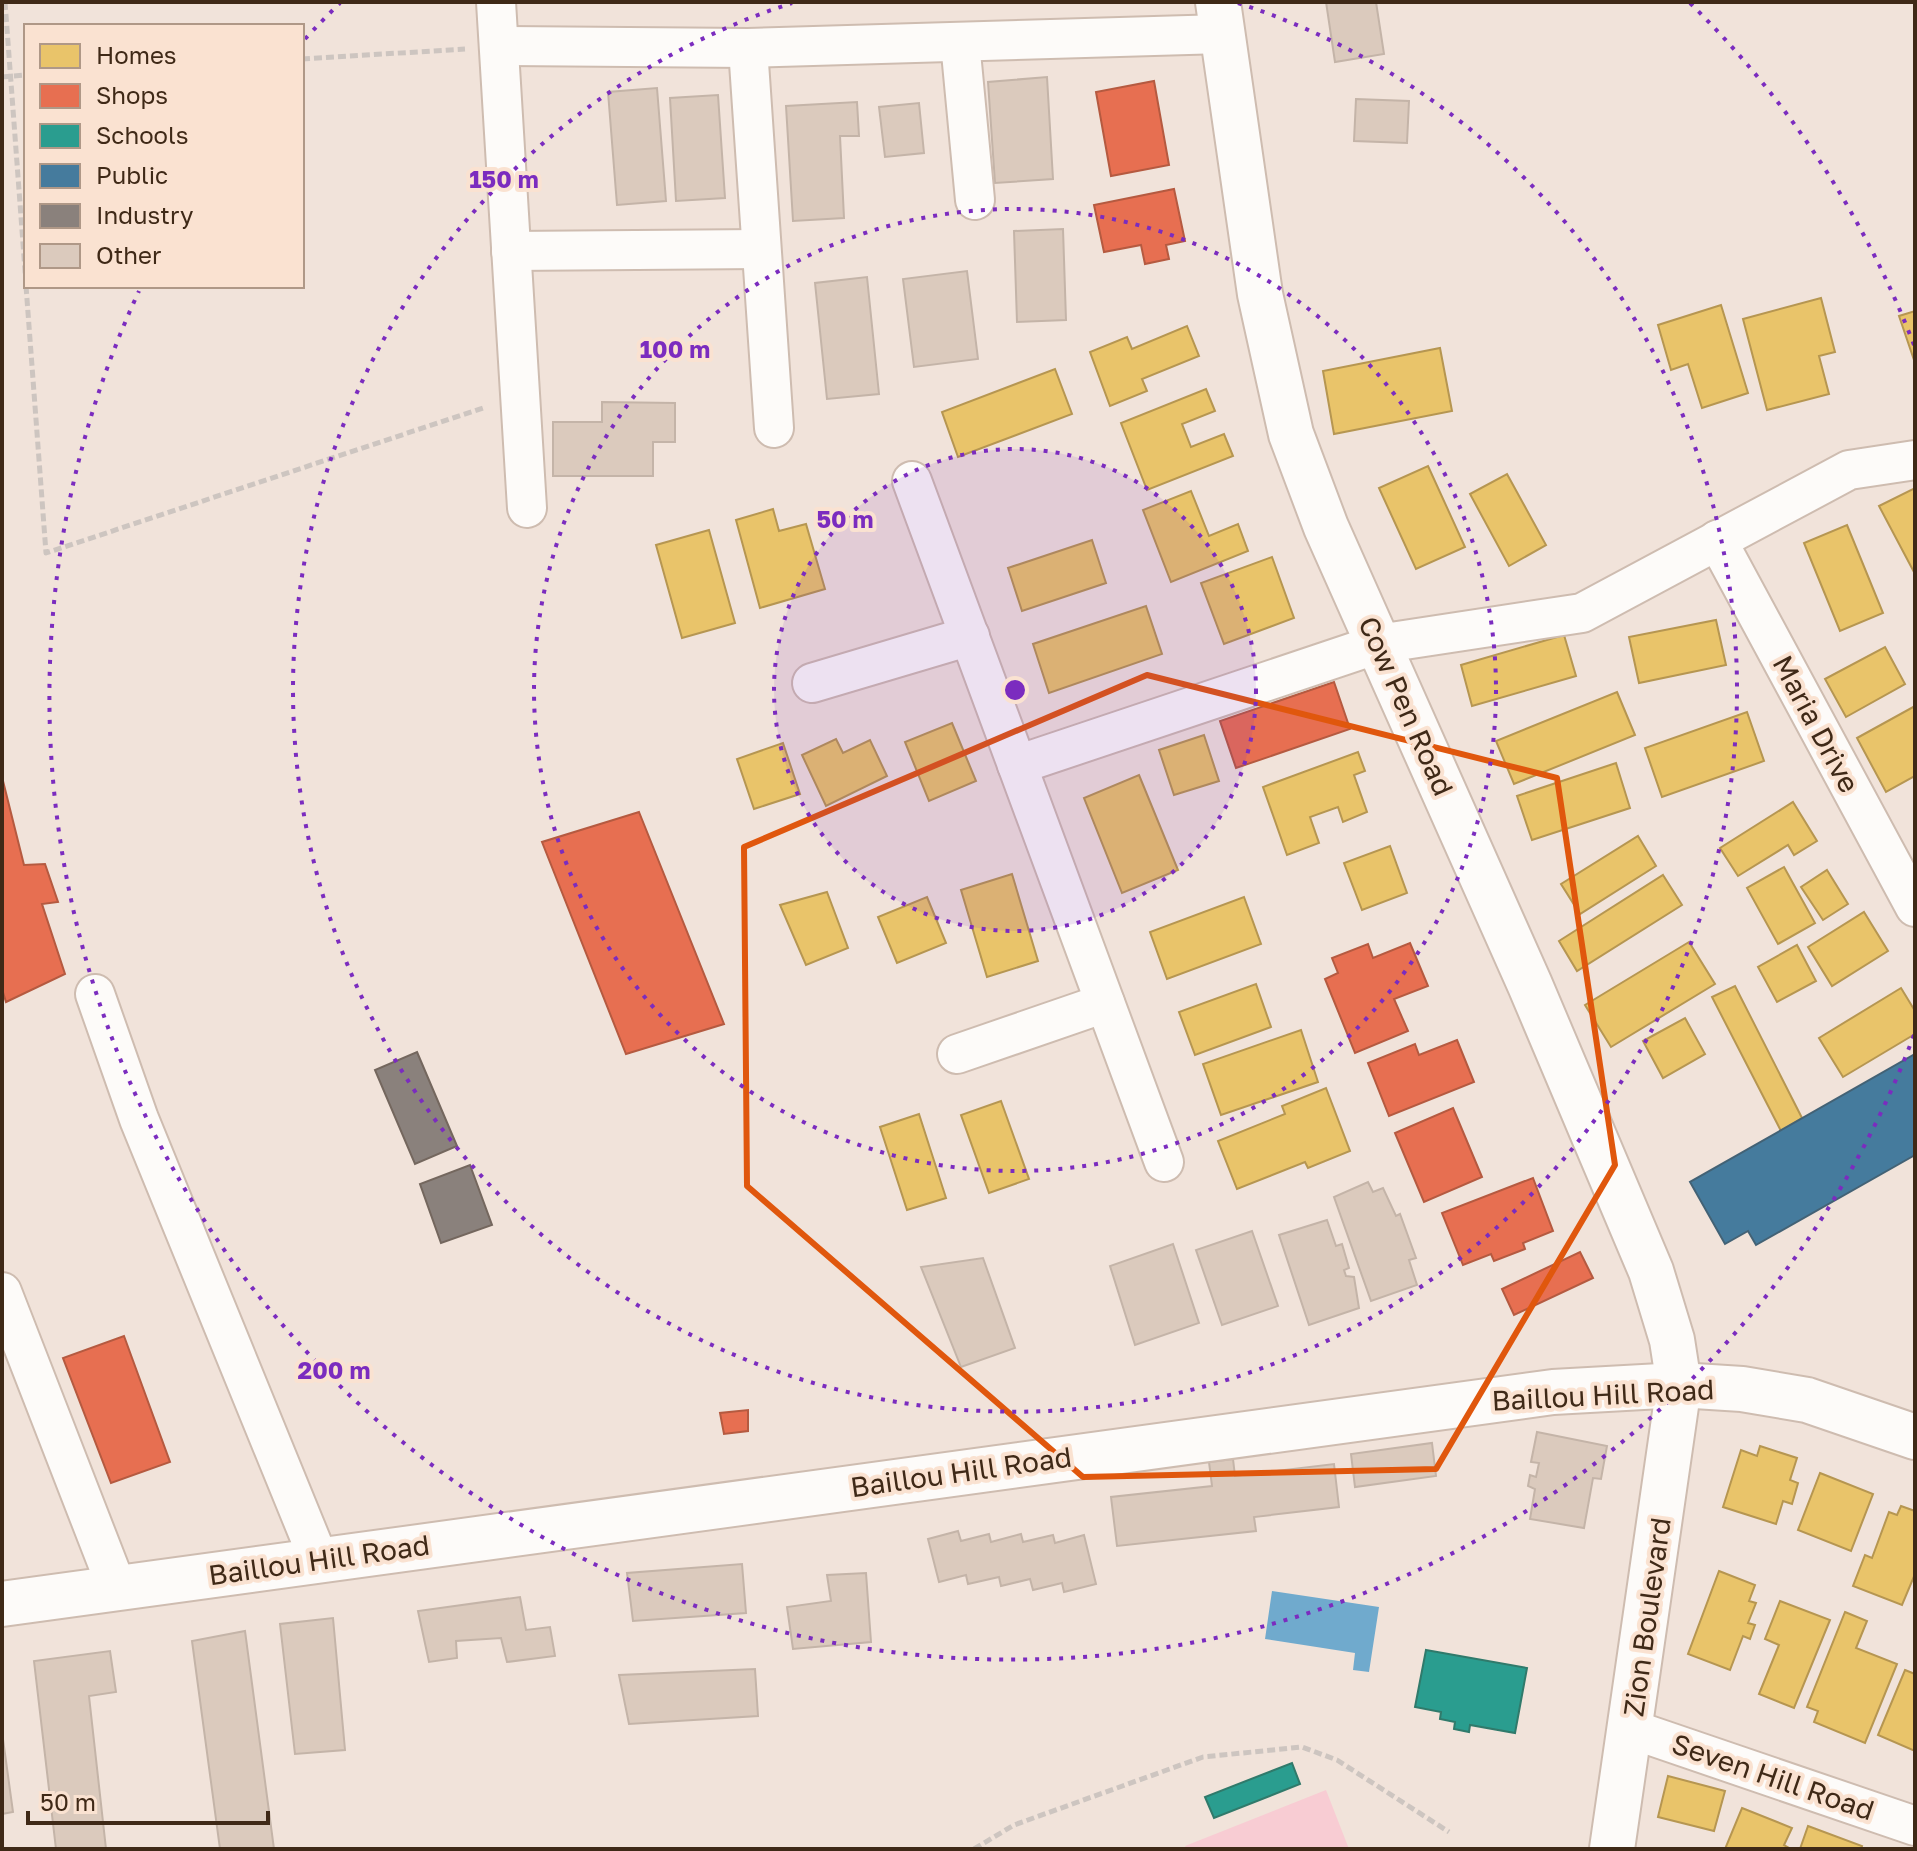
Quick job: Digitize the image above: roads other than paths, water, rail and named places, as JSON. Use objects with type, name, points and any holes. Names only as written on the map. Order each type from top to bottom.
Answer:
[{"type":"main road","name":"Cow Pen Road","points":[[1220,18],[1260,294],[1291,434],[1326,527],[1530,985],[1651,1271],[1672,1340],[1679,1385]]},
{"type":"main road","name":"Baillou Hill Road","points":[[2,1604],[1553,1392],[1679,1385],[1742,1389],[1807,1400],[1915,1437]]},
{"type":"main road","name":"Zion Boulevard","points":[[1612,1849],[1679,1385]]},
{"type":"street","points":[[496,2],[527,508]]},
{"type":"street","points":[[499,46],[748,48],[960,42],[1220,18]]},
{"type":"street","points":[[960,42],[975,200]]},
{"type":"street","points":[[748,48],[774,428]]},
{"type":"street","points":[[511,251],[761,249]]},
{"type":"street","points":[[1017,765],[1378,644],[1582,613],[1849,470],[1915,460]]},
{"type":"street","points":[[912,481],[1164,1162]]},
{"type":"street","name":"Maria Drive","points":[[1717,540],[1915,907]]},
{"type":"street","points":[[812,683],[970,636]]},
{"type":"street","points":[[95,994],[139,1119],[319,1560]]},
{"type":"street","points":[[957,1054],[1105,1003]]},
{"type":"street","points":[[2,1292],[117,1588]]},
{"type":"street","name":"Seven Hill Road","points":[[1631,1729],[1915,1826]]},
{"type":"water","points":[[1272,1591],[1379,1607],[1369,1672],[1353,1670],[1355,1653],[1265,1639]]}]
